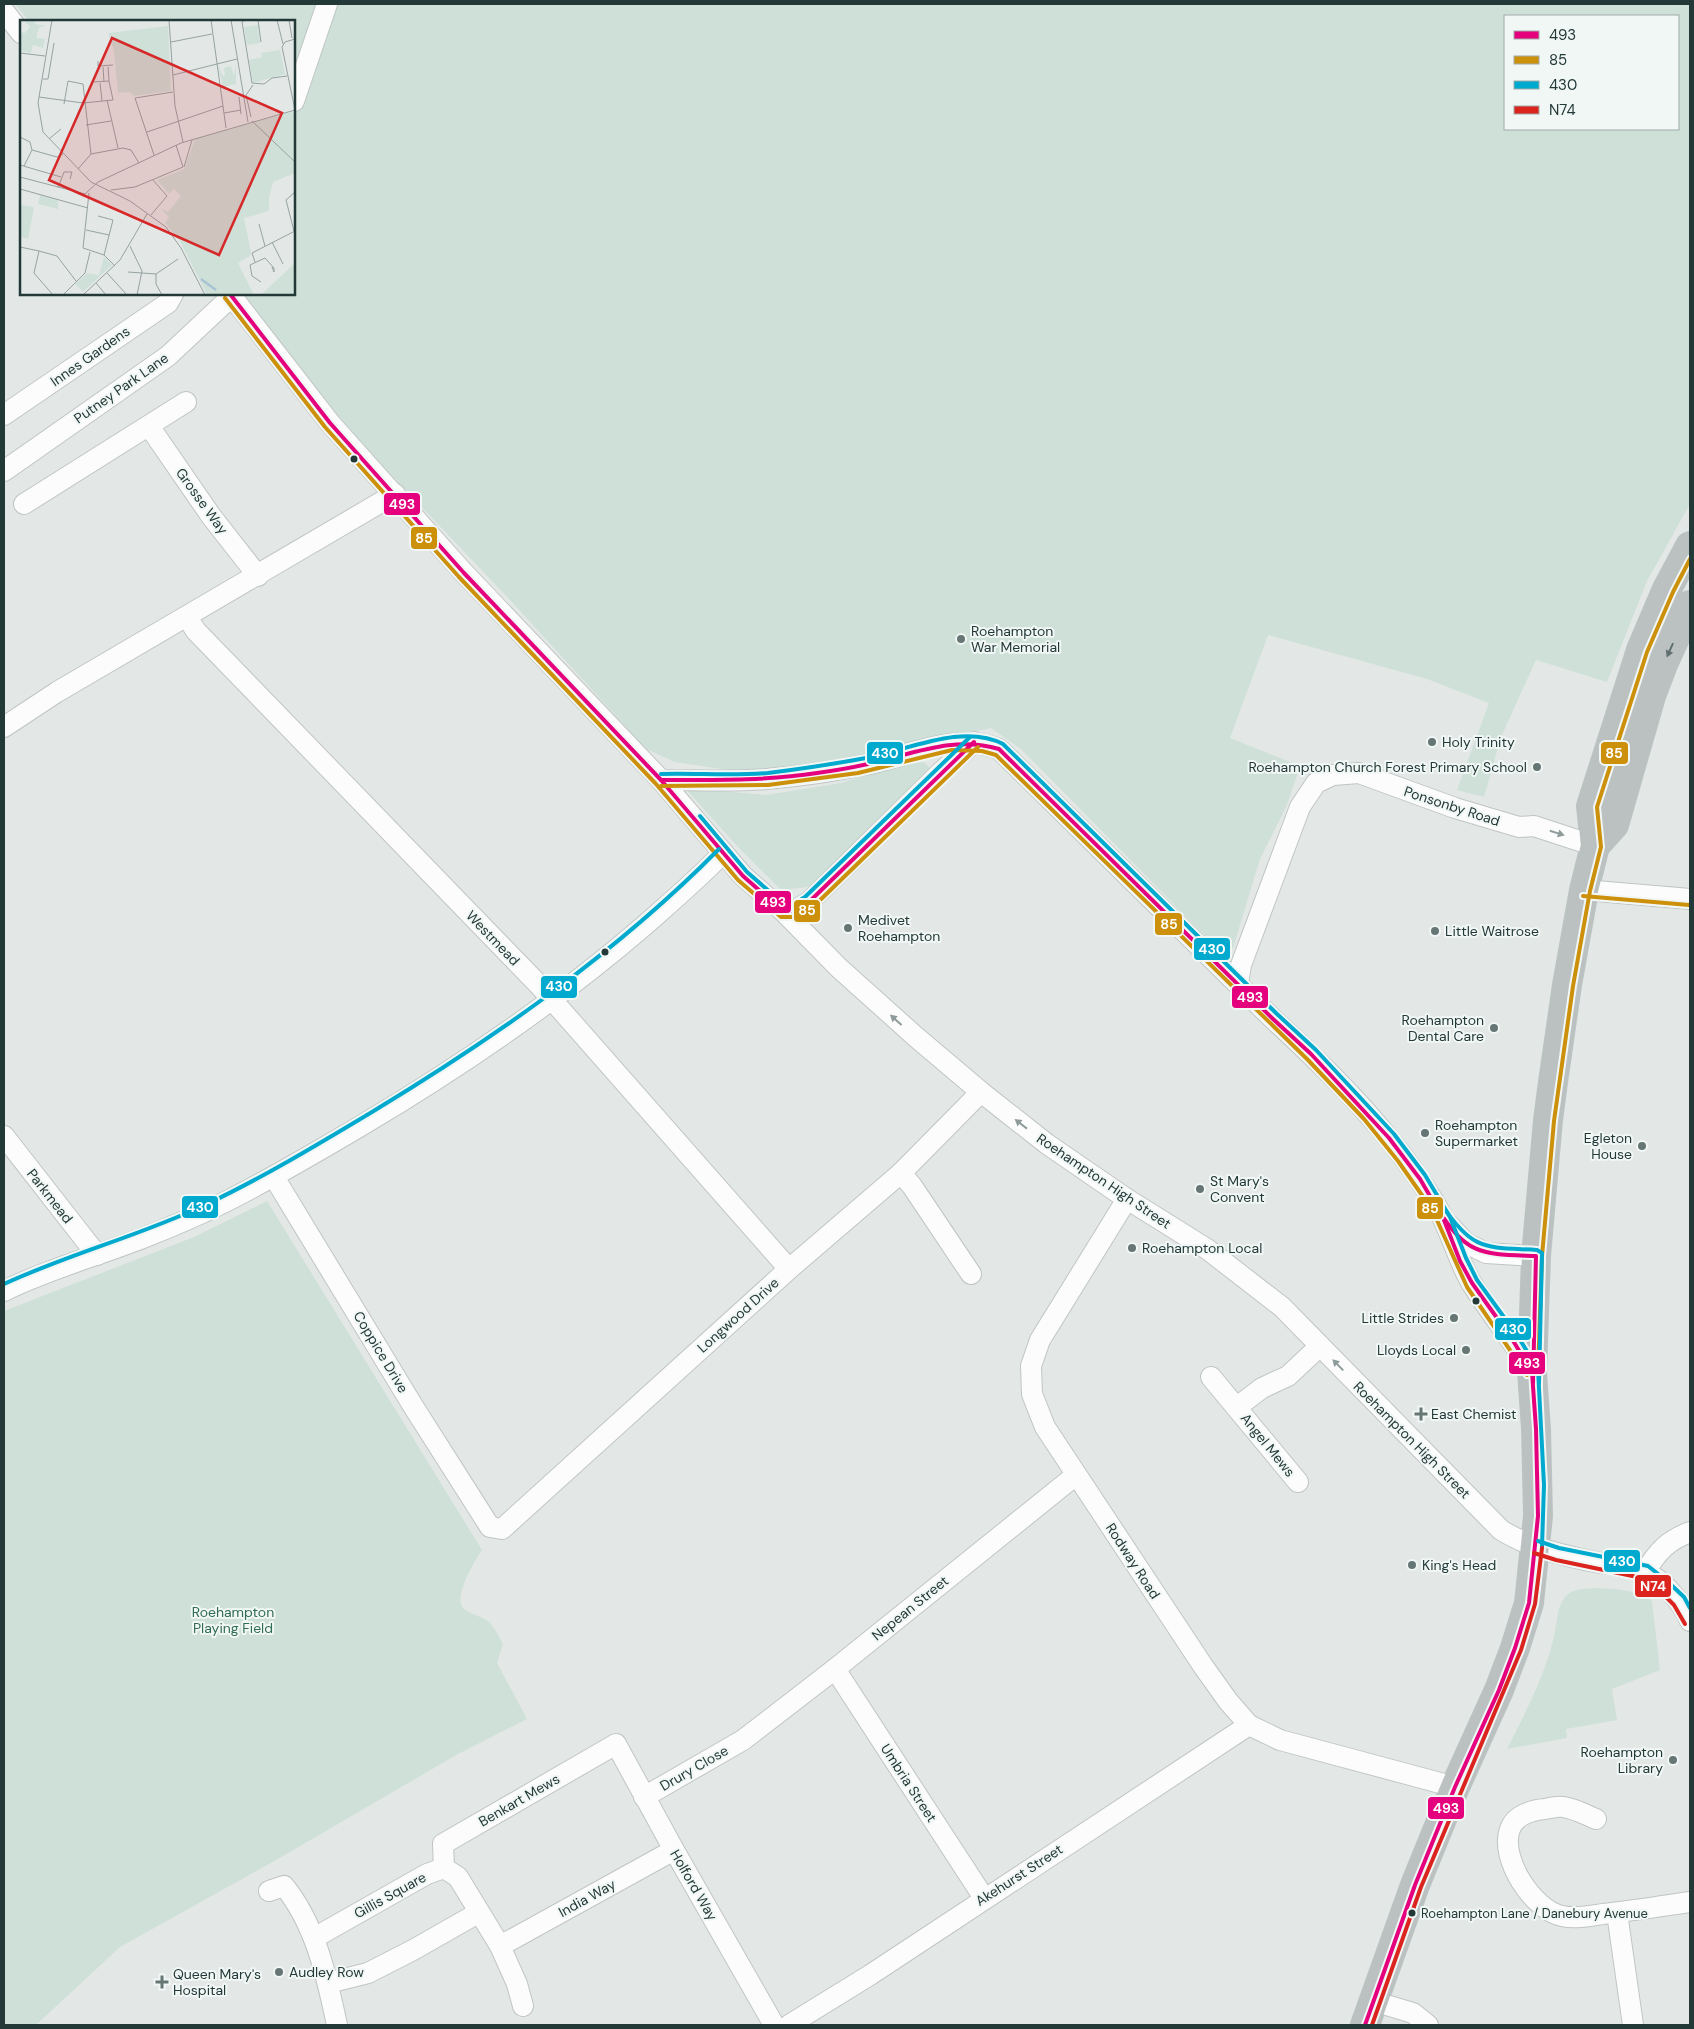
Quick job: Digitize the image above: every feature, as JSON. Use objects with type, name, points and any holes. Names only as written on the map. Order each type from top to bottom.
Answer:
[{"type":"highway","points":[[1369,2013],[1414,1885],[1516,1648],[1529,1603],[1536,1547],[1538,1485],[1532,1372],[1536,1256],[1548,1120],[1567,985],[1584,890],[1595,846],[1591,806],[1641,650],[1667,590],[1690,546]]},
{"type":"highway","points":[[1595,846],[1614,825],[1651,696],[1690,605]]},
{"type":"street","points":[[295,98],[327,4]]},
{"type":"street","points":[[4,11],[20,32]]},
{"type":"street","name":"Innes Gardens","points":[[4,415],[168,303],[172,295]]},
{"type":"street","name":"Putney Park Lane","points":[[4,470],[168,356],[231,295]]},
{"type":"street","name":"Roehampton High Street","points":[[231,295],[330,423],[464,573],[661,780],[743,876],[783,911],[840,968],[916,1037],[1047,1144],[1127,1199],[1206,1249],[1258,1287],[1282,1308],[1455,1482],[1495,1526],[1519,1541],[1557,1554],[1645,1572]]},
{"type":"street","points":[[24,504],[186,402]]},
{"type":"street","name":"Grosse Way","points":[[149,426],[211,516],[258,576]]},
{"type":"street","points":[[4,727],[57,692],[258,576],[395,494]]},
{"type":"street","name":"Westmead","points":[[187,617],[196,631],[539,985],[789,1269]]},
{"type":"street","points":[[661,780],[767,779],[868,764],[950,744],[974,742],[987,744],[999,749],[1273,1019],[1312,1054],[1389,1138],[1420,1179],[1444,1220],[1460,1261],[1472,1283],[1512,1339],[1532,1372]]},
{"type":"street","points":[[783,911],[794,911],[809,902],[940,772],[974,742]]},
{"type":"street","name":"Ponsonby Road","points":[[1238,983],[1241,965],[1300,807],[1316,784],[1334,775],[1359,773],[1478,815],[1519,827],[1534,826],[1595,846]]},
{"type":"street","points":[[4,1291],[20,1283],[178,1223],[274,1177],[436,1080],[552,1001],[663,909],[723,853]]},
{"type":"street","points":[[1584,890],[1690,899]]},
{"type":"street","name":"Longwood Drive","points":[[490,1527],[502,1529],[789,1269],[901,1173],[981,1092]]},
{"type":"street","name":"Parkmead","points":[[4,1136],[97,1255]]},
{"type":"street","points":[[901,1173],[912,1186],[971,1274]]},
{"type":"street","name":"Coppice Drive","points":[[274,1177],[408,1398],[490,1527]]},
{"type":"street","name":"Rodway Road","points":[[1127,1199],[1040,1340],[1032,1366],[1032,1394],[1045,1427],[1202,1666],[1228,1702],[1249,1725],[1280,1740],[1455,1787]]},
{"type":"street","points":[[1444,1220],[1466,1243],[1486,1253],[1536,1256]]},
{"type":"street","name":"Angel Mews","points":[[1237,1407],[1262,1388],[1288,1376],[1320,1346]]},
{"type":"street","name":"Angel Mews","points":[[1211,1377],[1298,1482]]},
{"type":"street","name":"Nepean Street","points":[[743,1740],[835,1669],[1076,1475]]},
{"type":"street","points":[[1690,1532],[1673,1539],[1663,1547],[1645,1572],[1663,1585],[1678,1601],[1690,1621]]},
{"type":"street","name":"Umbria Street","points":[[835,1669],[984,1898]]},
{"type":"street","name":"Akehurst Street","points":[[789,2025],[864,1978],[1249,1725]]},
{"type":"street","name":"Drury Close","points":[[644,1797],[743,1740]]},
{"type":"street","name":"Holford Way","points":[[616,1744],[644,1797],[774,2025]]},
{"type":"street","name":"Benkart Mews","points":[[444,1868],[443,1844],[616,1744]]},
{"type":"street","points":[[1596,1819],[1563,1807],[1535,1810],[1514,1821],[1510,1828],[1508,1840],[1511,1856],[1517,1874],[1527,1891],[1543,1908],[1553,1914],[1574,1918],[1690,1902]]},
{"type":"street","name":"India Way","points":[[500,1946],[674,1850]]},
{"type":"street","name":"Gillis Square","points":[[314,1938],[427,1874],[444,1868],[458,1877],[478,1913],[500,1946],[517,1984],[522,2006]]},
{"type":"street","points":[[269,1891],[284,1886],[293,1897],[314,1938],[328,1983],[337,2025]]},
{"type":"street","points":[[328,1983],[368,1972],[413,1950],[478,1913]]},
{"type":"street","points":[[1617,1913],[1633,2025]]},
{"type":"street","points":[[1369,2013],[1412,2013],[1428,2025]]},
{"type":"green space","points":[[15,4],[1690,4],[1690,504],[1647,581],[1607,682],[1536,660],[1501,737],[1484,797],[1457,790],[1489,703],[1427,679],[1268,635],[1230,738],[1300,766],[1287,805],[1260,859],[1233,948],[1221,952],[1021,749],[991,728],[849,759],[748,773],[675,762],[646,749],[511,601],[375,458],[316,390],[241,295],[295,295],[295,20],[28,20]]},
{"type":"green space","points":[[924,762],[930,768],[918,785],[808,887],[781,890],[737,846],[685,788],[766,795],[841,783],[903,764]]},
{"type":"green space","name":"Roehampton Playing Field","points":[[267,1201],[482,1550],[466,1579],[461,1603],[466,1610],[488,1621],[503,1644],[497,1663],[527,1719],[458,1754],[278,1859],[120,1947],[36,2025],[4,2025],[4,1311],[194,1237]]},
{"type":"green space","points":[[1595,1588],[1632,1592],[1652,1601],[1660,1670],[1612,1689],[1617,1720],[1566,1729],[1567,1738],[1507,1749],[1534,1694],[1545,1665],[1563,1600],[1569,1593],[1580,1589]]},
{"type":"transit line","name":"493","points":[[231,295],[330,423],[464,573],[661,780],[743,876],[783,911],[794,911],[809,902],[974,742]]},
{"type":"transit line","name":"85","points":[[225,298],[325,427],[459,577],[656,784],[738,880],[781,917],[796,917],[813,907],[978,747]]},
{"type":"transit line","name":"85","points":[[1538,1372],[1542,1256],[1554,1121],[1573,986],[1590,891],[1601,847],[1597,807],[1647,652],[1673,592],[1690,559]]},
{"type":"transit line","name":"430","points":[[661,774],[768,773],[866,758],[953,737],[971,736],[987,738],[1003,744],[1277,1014],[1316,1050],[1394,1134],[1425,1175],[1450,1217],[1477,1280],[1517,1335],[1538,1369],[1544,1485],[1542,1547]]},
{"type":"transit line","name":"430","points":[[700,816],[747,872],[785,905],[792,905],[805,897],[970,737]]},
{"type":"transit line","name":"493","points":[[661,780],[798,776],[850,768],[941,746],[970,744],[999,749],[1273,1019],[1311,1054],[1389,1138],[1420,1179],[1444,1220],[1460,1261],[1472,1283],[1512,1339],[1532,1372],[1536,1429],[1538,1516],[1529,1603],[1499,1690],[1455,1787],[1415,1885],[1365,2025]]},
{"type":"transit line","name":"85","points":[[661,786],[768,785],[858,773],[952,750],[982,751],[996,755],[1308,1060],[1364,1119],[1398,1161],[1424,1198],[1436,1218],[1467,1287],[1527,1375]]},
{"type":"transit line","name":"430","points":[[4,1284],[205,1205],[310,1149],[372,1112],[464,1054],[554,991],[639,923],[719,849]]},
{"type":"transit line","name":"85","points":[[1583,896],[1689,905]]},
{"type":"transit line","name":"430","points":[[1442,1205],[1463,1231],[1472,1239],[1482,1244],[1493,1247],[1537,1250],[1542,1253],[1539,1383]]},
{"type":"transit line","name":"493","points":[[1437,1208],[1458,1236],[1478,1250],[1503,1255],[1536,1256],[1533,1383]]},
{"type":"transit line","name":"430","points":[[1538,1541],[1559,1548],[1648,1566],[1684,1597],[1690,1608]]},
{"type":"transit line","name":"N74","points":[[1372,2025],[1421,1887],[1521,1650],[1535,1604],[1542,1548]]},
{"type":"transit line","name":"N74","points":[[1534,1553],[1556,1560],[1642,1578],[1659,1590],[1674,1605],[1685,1624]]},
{"type":"place","name":"Roehampton War Memorial","points":[[961,639]]},
{"type":"place","name":"Holy Trinity","points":[[1432,742]]},
{"type":"place","name":"Roehampton Church Forest Primary School","points":[[1537,767]]},
{"type":"place","name":"Medivet Roehampton","points":[[848,928]]},
{"type":"place","name":"Little Waitrose","points":[[1435,931]]},
{"type":"place","name":"Roehampton Dental Care","points":[[1494,1028]]},
{"type":"place","name":"Roehampton Supermarket","points":[[1425,1133]]},
{"type":"place","name":"Egleton House","points":[[1642,1146]]},
{"type":"place","name":"St Mary's Convent","points":[[1200,1189]]},
{"type":"place","name":"Roehampton Local","points":[[1132,1248]]},
{"type":"place","name":"Little Strides","points":[[1454,1318]]},
{"type":"place","name":"Lloyds Local","points":[[1466,1350]]},
{"type":"place","name":"East Chemist","points":[[1421,1414]]},
{"type":"place","name":"King's Head","points":[[1412,1565]]},
{"type":"place","name":"Roehampton Library","points":[[1673,1760]]},
{"type":"place","name":"Roehampton Lane / Danebury Avenue","points":[[1412,1913]]},
{"type":"place","name":"Audley Row","points":[[279,1972]]},
{"type":"place","name":"Queen Mary's Hospital","points":[[162,1982]]}]
